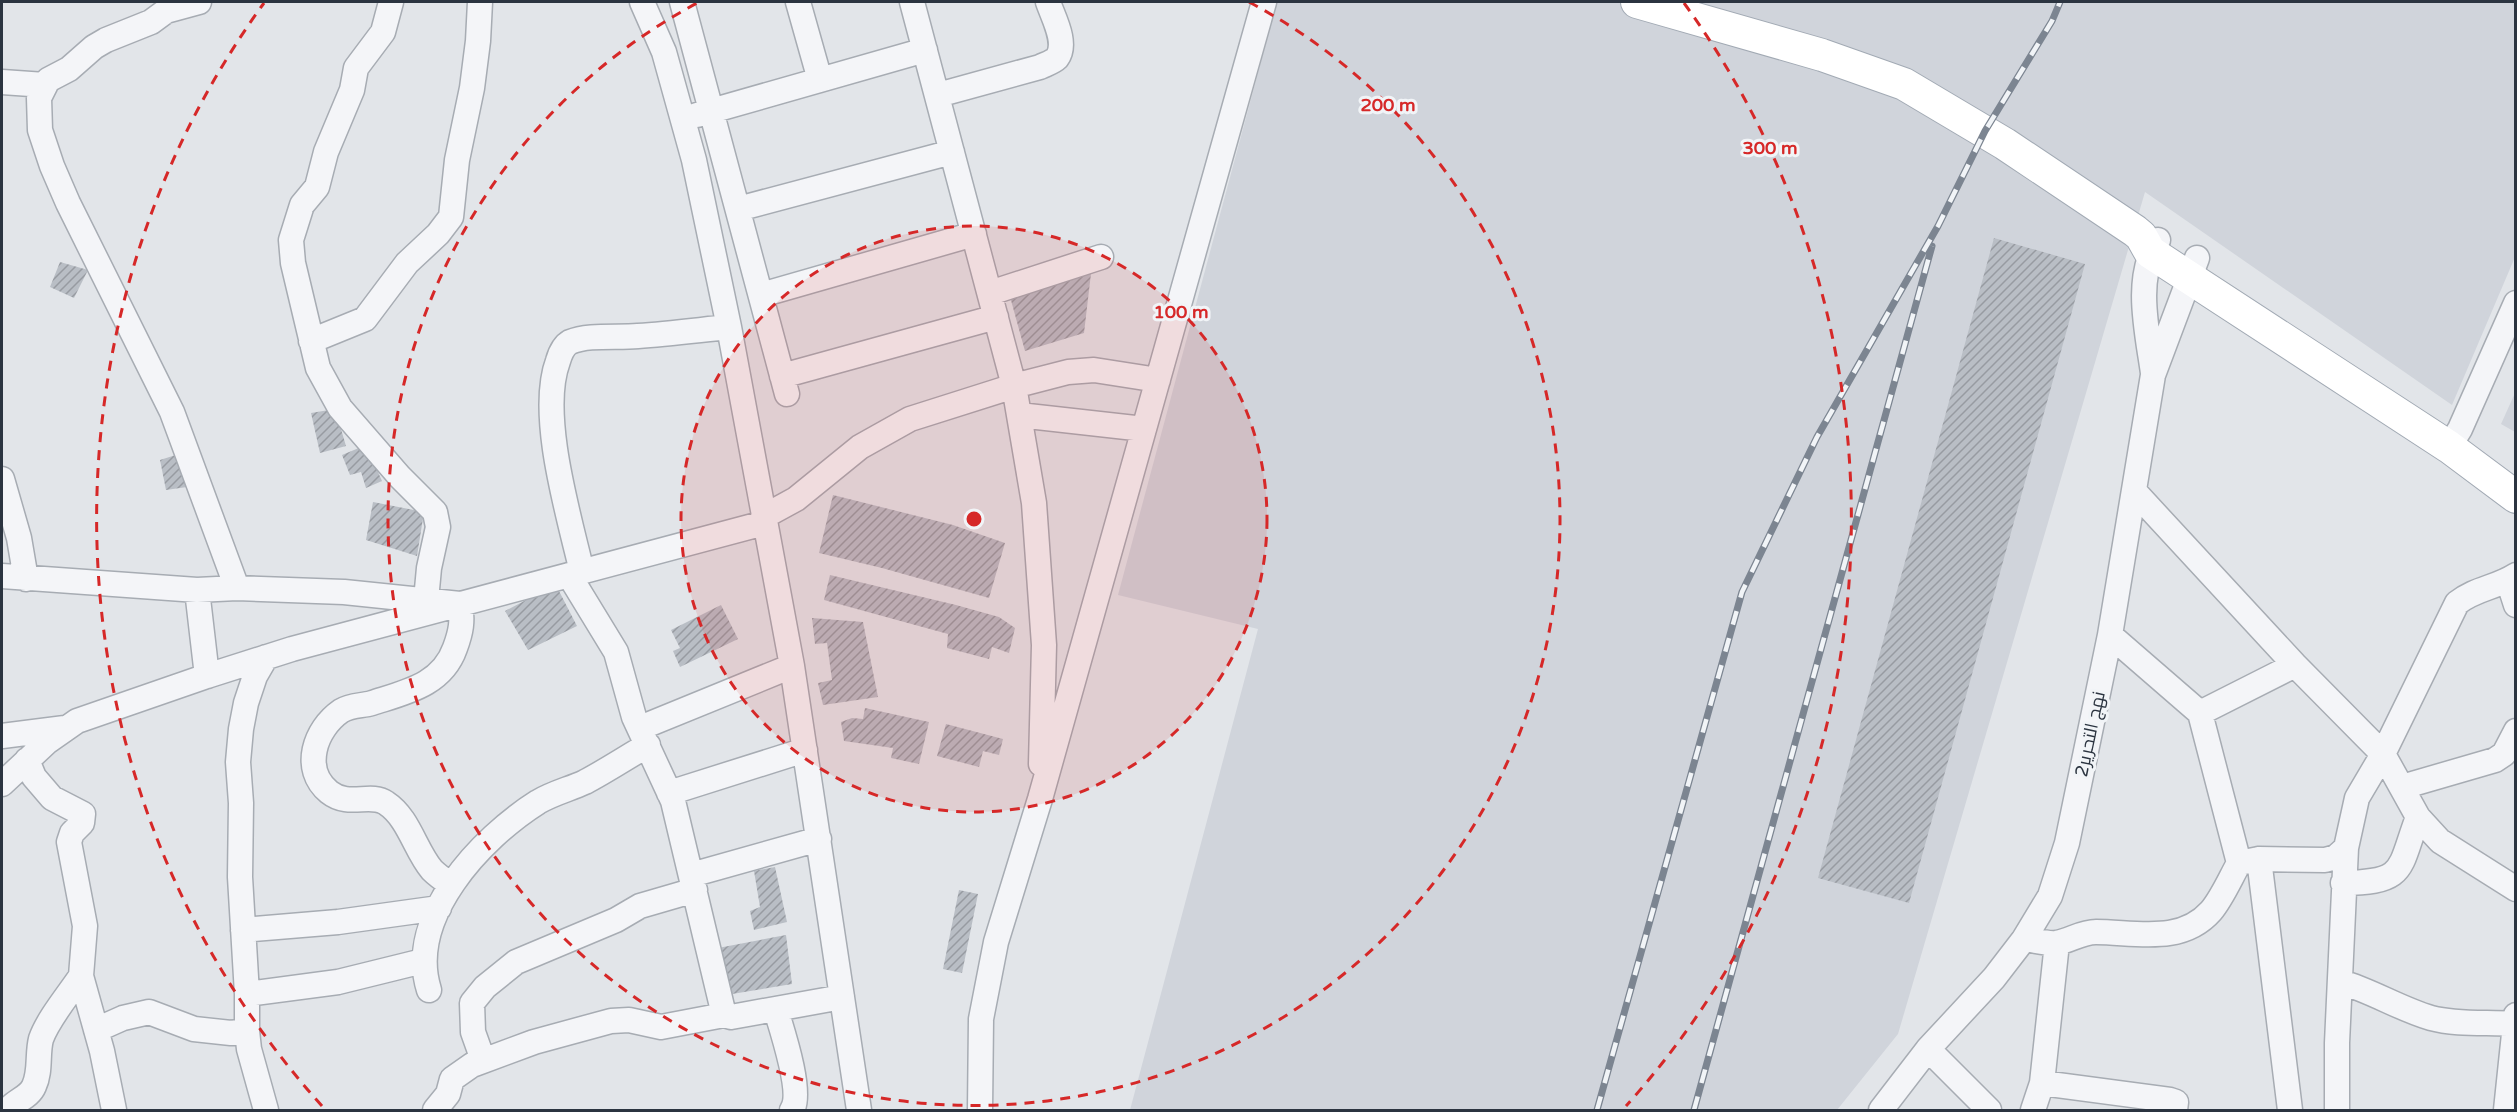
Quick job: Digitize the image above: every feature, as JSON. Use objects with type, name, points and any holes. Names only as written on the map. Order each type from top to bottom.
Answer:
[{"type":"main road","points":[[1637,2],[1822,55],[1904,84],[2005,144],[2146,239],[2194,267],[2454,438],[2516,470]]},
{"type":"main road","points":[[2454,438],[2516,497]]},
{"type":"street","points":[[194,2],[166,11],[151,22],[128,30],[94,47],[69,69],[48,80],[39,98],[40,130],[52,166],[172,412],[237,588]]},
{"type":"street","points":[[391,2],[383,32],[356,68],[352,90],[326,152],[317,187],[302,205],[291,240],[293,263],[318,368],[340,408],[400,477],[435,512],[438,527],[429,568],[426,600]]},
{"type":"street","points":[[311,341],[365,319],[407,263],[438,234],[451,217],[457,160],[477,53],[480,2]]},
{"type":"street","points":[[642,2],[664,52],[682,118],[699,182],[729,327],[763,520],[792,666],[860,1110]]},
{"type":"street","points":[[682,2],[785,385],[996,317]]},
{"type":"street","points":[[798,2],[820,80]]},
{"type":"street","points":[[912,2],[1014,386],[1035,503],[1044,645],[1040,800]]},
{"type":"street","points":[[938,95],[1040,67],[1056,60],[1060,52],[1061,40],[1048,2]]},
{"type":"street","points":[[980,1110],[981,1019],[996,942],[1040,800],[1264,2]]},
{"type":"street","points":[[682,118],[925,50]]},
{"type":"street","points":[[2,82],[45,85]]},
{"type":"street","points":[[738,209],[952,152]]},
{"type":"street","points":[[761,295],[974,234]]},
{"type":"street","name":"نهج التحرير2","points":[[2146,239],[2143,300],[2153,375]]},
{"type":"street","points":[[990,293],[1101,256]]},
{"type":"street","name":"نهج التحرير2","points":[[1881,1110],[1928,1049],[1994,978],[2024,939],[2050,896],[2067,843],[2110,635],[2153,375],[2194,267]]},
{"type":"street","points":[[2454,438],[2516,303]]},
{"type":"street","points":[[724,1015],[693,882],[669,793],[634,717],[616,652],[575,573],[567,508],[551,416],[550,394],[553,374],[564,346],[571,341],[729,327]]},
{"type":"street","points":[[2,784],[47,742],[77,722],[207,676],[266,657],[763,520],[796,499],[860,447],[910,419],[1014,386],[1068,372],[1094,370],[1158,380]]},
{"type":"street","points":[[1019,415],[1144,429]]},
{"type":"street","points":[[2,479],[19,538],[26,579]]},
{"type":"street","points":[[2134,491],[2295,666],[2383,754],[2418,816],[2439,841],[2516,890]]},
{"type":"street","points":[[2,576],[197,590],[237,588],[344,592],[460,604]]},
{"type":"street","points":[[2337,1110],[2343,883],[2346,848],[2357,798],[2383,754],[2457,603],[2477,590],[2512,578],[2516,605]]},
{"type":"street","points":[[197,590],[207,676]]},
{"type":"street","points":[[450,884],[432,870],[409,831],[385,802],[373,799],[348,801],[329,792],[314,773],[313,752],[320,733],[342,711],[398,695],[438,676],[451,661],[461,632],[463,620],[460,604]]},
{"type":"street","points":[[2110,635],[2199,713],[2249,862],[2290,1110]]},
{"type":"street","points":[[266,657],[255,676],[246,703],[238,762],[247,1031],[249,1049],[266,1110]]},
{"type":"street","points":[[429,990],[423,961],[424,945],[450,884],[521,814],[541,800],[582,783],[644,736],[792,666]]},
{"type":"street","points":[[2199,713],[2295,666]]},
{"type":"street","points":[[2,736],[67,728]]},
{"type":"street","points":[[2402,787],[2495,760],[2504,754],[2516,730]]},
{"type":"street","points":[[669,793],[805,750]]},
{"type":"street","points":[[27,760],[34,777],[52,798],[82,814],[82,823],[72,833],[69,842],[85,926],[81,976],[114,1110]]},
{"type":"street","points":[[2343,883],[2382,880],[2399,869],[2418,816]]},
{"type":"street","points":[[483,1060],[473,1032],[472,1003],[485,987],[516,962],[607,924],[693,882],[819,839]]},
{"type":"street","points":[[2249,862],[2325,860],[2336,857],[2346,848]]},
{"type":"street","points":[[2024,939],[2057,943],[2094,932],[2175,933],[2197,924],[2249,862]]},
{"type":"street","points":[[243,930],[338,922],[439,908]]},
{"type":"street","points":[[2033,1110],[2042,1083],[2057,943]]},
{"type":"street","points":[[247,994],[338,982],[423,961]]},
{"type":"street","points":[[8,1110],[28,1096],[34,1086],[41,1040],[48,1025],[81,976]]},
{"type":"street","points":[[2341,982],[2368,990],[2411,1011],[2434,1018],[2515,1020],[2506,1110]]},
{"type":"street","points":[[435,1110],[447,1094],[452,1080],[472,1065],[534,1042],[611,1021],[629,1020],[661,1027],[724,1015],[731,1017],[776,1010],[842,997]]},
{"type":"street","points":[[776,1010],[788,1050],[795,1100],[792,1110]]},
{"type":"street","points":[[96,1030],[123,1018],[149,1012],[194,1029],[231,1033],[247,1031]]},
{"type":"street","points":[[1928,1049],[1989,1110]]},
{"type":"street","points":[[2042,1083],[2170,1100],[2176,1102],[2175,1110]]},
{"type":"shaded area","points":[[1277,2],[2515,2],[2515,257],[2452,405],[2145,192],[1898,1034],[1837,1110],[1130,1110],[1258,629],[1118,595]]},
{"type":"shaded area","points":[[2515,393],[2515,432],[2501,424]]},
{"type":"building","points":[[1994,238],[2085,264],[1909,903],[1818,878]]},
{"type":"building","points":[[60,262],[88,270],[74,298],[50,287]]},
{"type":"building","points":[[1092,265],[1084,333],[1025,351],[1009,293]]},
{"type":"building","points":[[335,409],[346,446],[320,453],[311,413]]},
{"type":"building","points":[[366,445],[382,481],[366,488],[361,472],[350,475],[342,455]]},
{"type":"building","points":[[182,453],[194,486],[166,490],[160,460]]},
{"type":"building","points":[[833,495],[953,525],[1005,543],[989,598],[819,553]]},
{"type":"building","points":[[373,502],[424,512],[417,556],[366,540]]},
{"type":"building","points":[[830,575],[999,617],[1015,628],[1009,653],[992,647],[989,659],[947,648],[948,634],[824,600]]},
{"type":"building","points":[[543,591],[559,591],[577,626],[528,650],[505,611]]},
{"type":"building","points":[[721,605],[738,639],[680,667],[673,651],[680,648],[671,630]]},
{"type":"building","points":[[812,618],[863,622],[878,697],[823,705],[818,683],[832,680],[827,643],[815,644]]},
{"type":"building","points":[[865,708],[929,722],[919,764],[891,758],[893,748],[844,741],[841,722],[852,718],[863,719]]},
{"type":"building","points":[[946,724],[1003,739],[999,755],[983,751],[979,767],[937,756]]},
{"type":"building","points":[[775,867],[787,922],[754,930],[750,911],[760,907],[754,871]]},
{"type":"building","points":[[959,890],[978,894],[962,973],[943,969]]},
{"type":"building","points":[[786,935],[792,984],[726,995],[718,948]]},
{"type":"railway","points":[[1597,1110],[1742,592],[1817,437],[1938,226],[1985,131],[2052,21],[2060,2]]},
{"type":"railway","points":[[1694,1110],[1932,246]]}]
